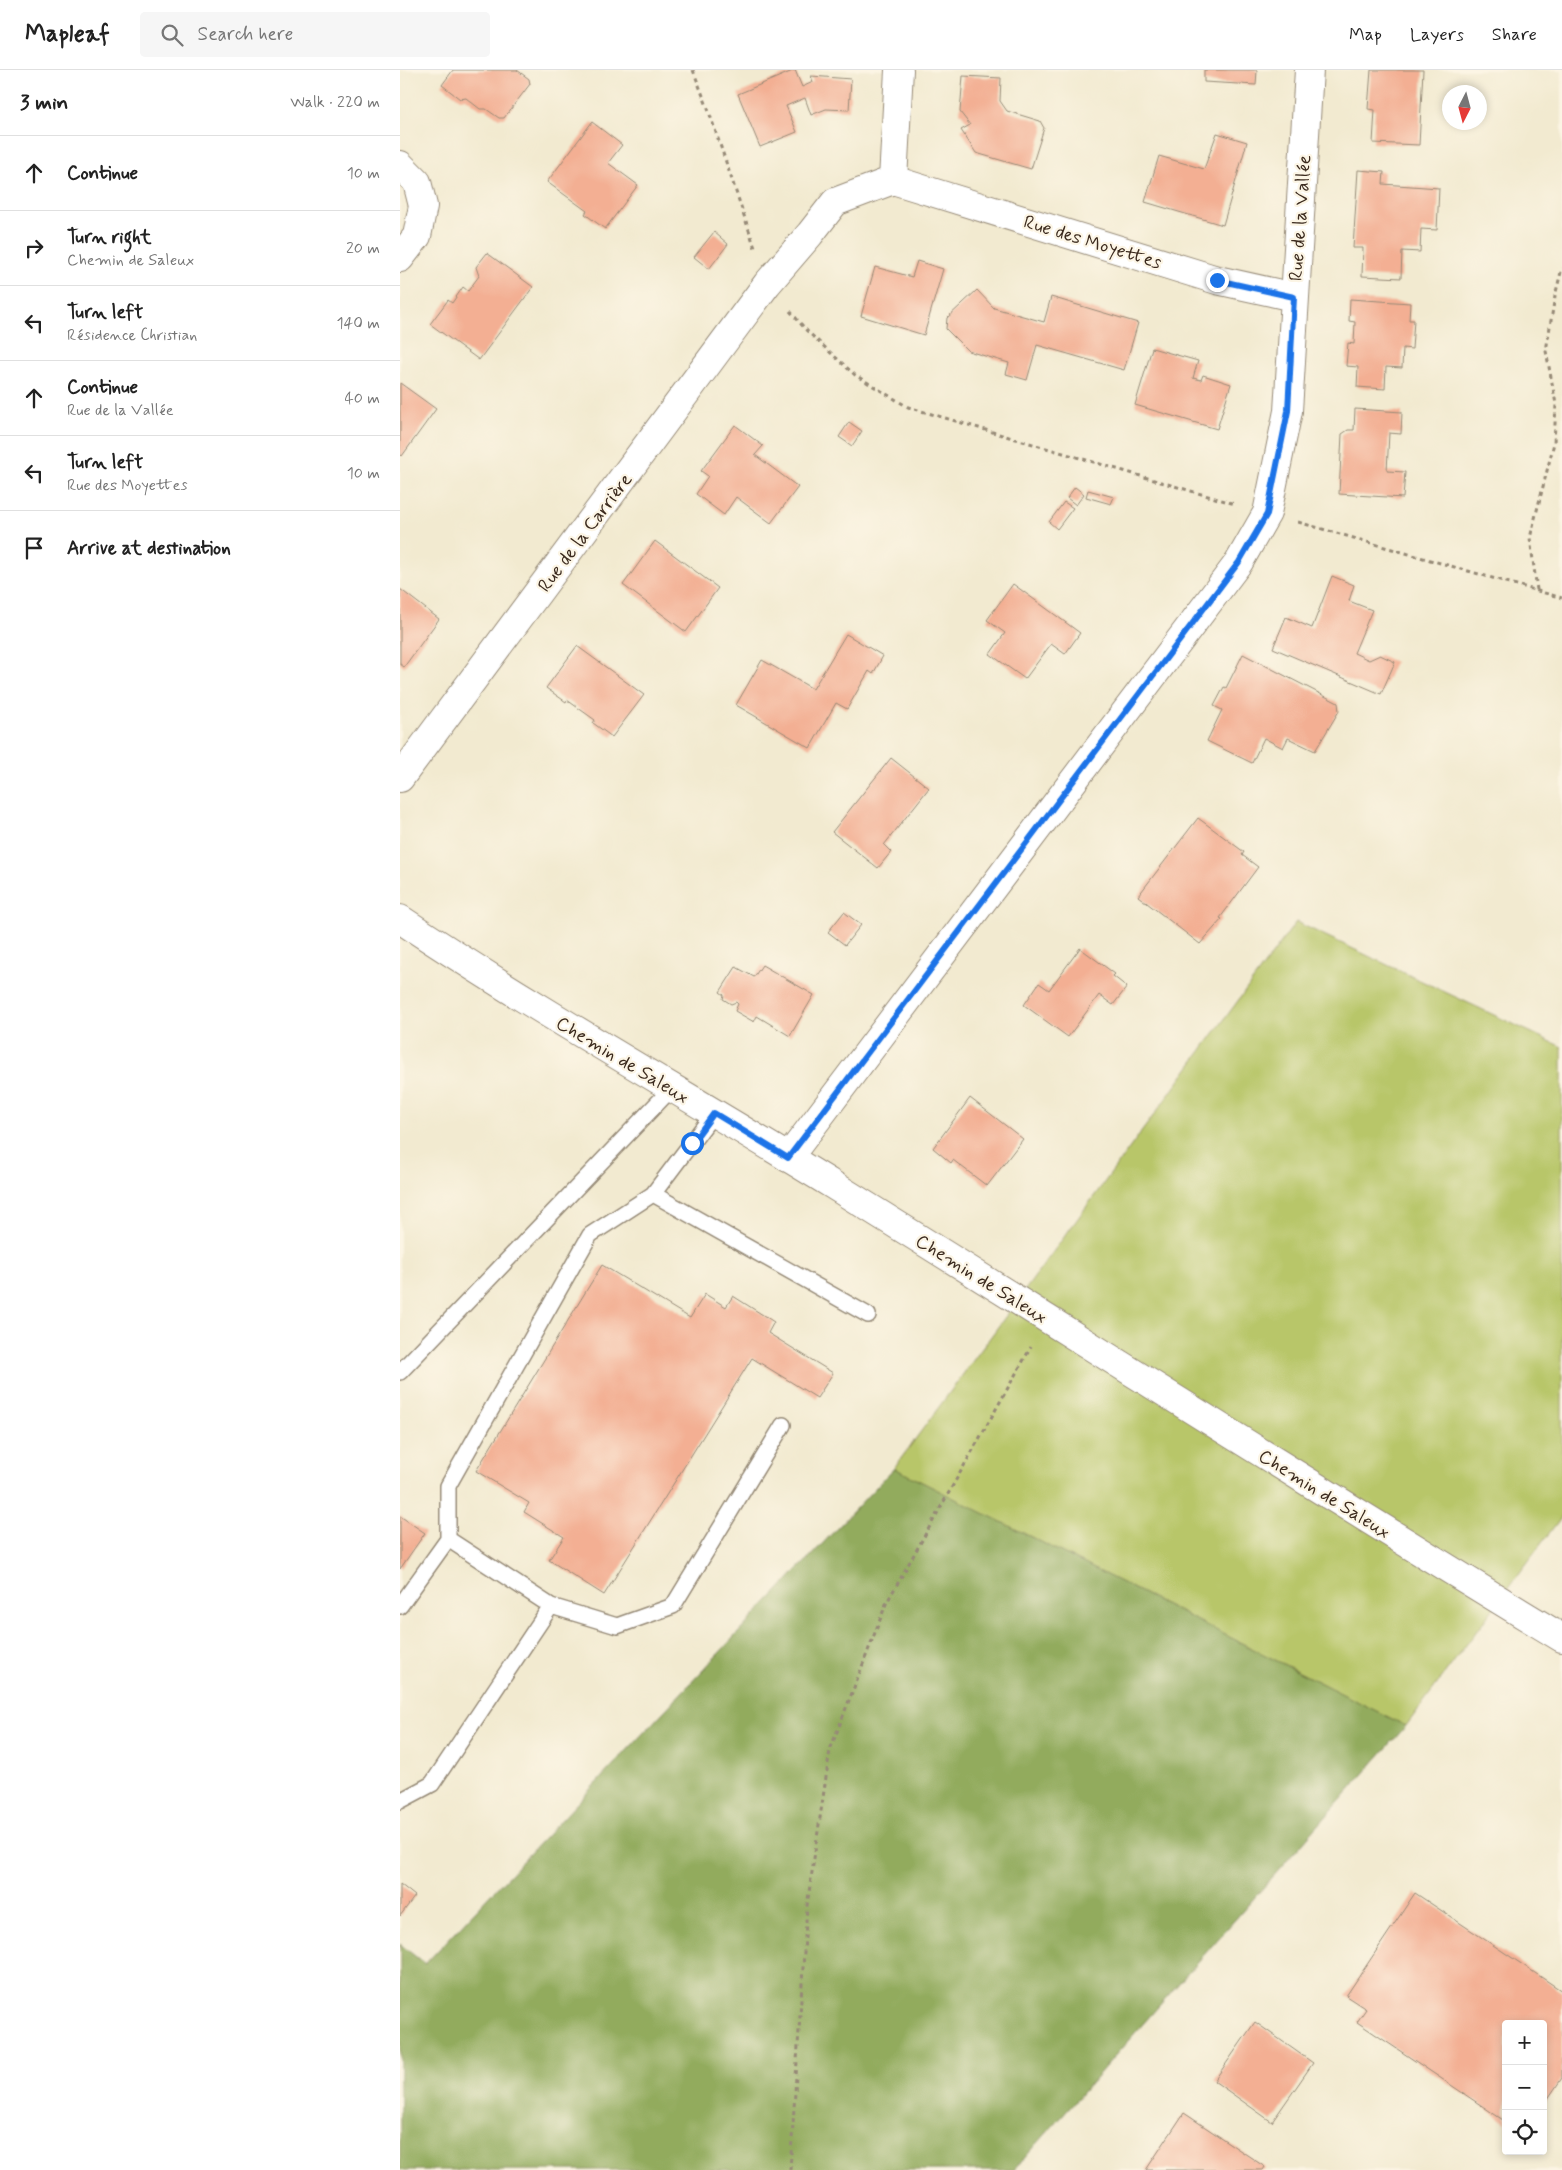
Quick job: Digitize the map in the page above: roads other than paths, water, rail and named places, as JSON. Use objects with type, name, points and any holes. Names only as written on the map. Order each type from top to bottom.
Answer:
[{"type":"street","points":[[893,180],[899,70]]},
{"type":"street","name":"Rue de la Vallée","points":[[788,1158],[1239,562],[1267,514],[1288,411],[1308,70]]},
{"type":"street","points":[[400,165],[418,182],[423,206],[417,236],[400,258]]},
{"type":"street","name":"Rue de la Carrière","points":[[400,778],[767,284],[835,202],[893,180]]},
{"type":"street","name":"Rue des Moyettes","points":[[893,180],[1217,280],[1294,297]]},
{"type":"street","name":"Chemin de Saleux","points":[[400,919],[569,1027],[788,1158],[1047,1318],[1389,1534],[1562,1638]]},
{"type":"lane","points":[[400,1372],[672,1088]]},
{"type":"lane","points":[[400,1606],[448,1539],[448,1486],[590,1235],[653,1194],[714,1113]]},
{"type":"lane","points":[[653,1194],[868,1315]]},
{"type":"lane","points":[[448,1539],[551,1606],[617,1626],[673,1606],[783,1425]]},
{"type":"lane","points":[[400,1801],[432,1784],[551,1606]]}]
